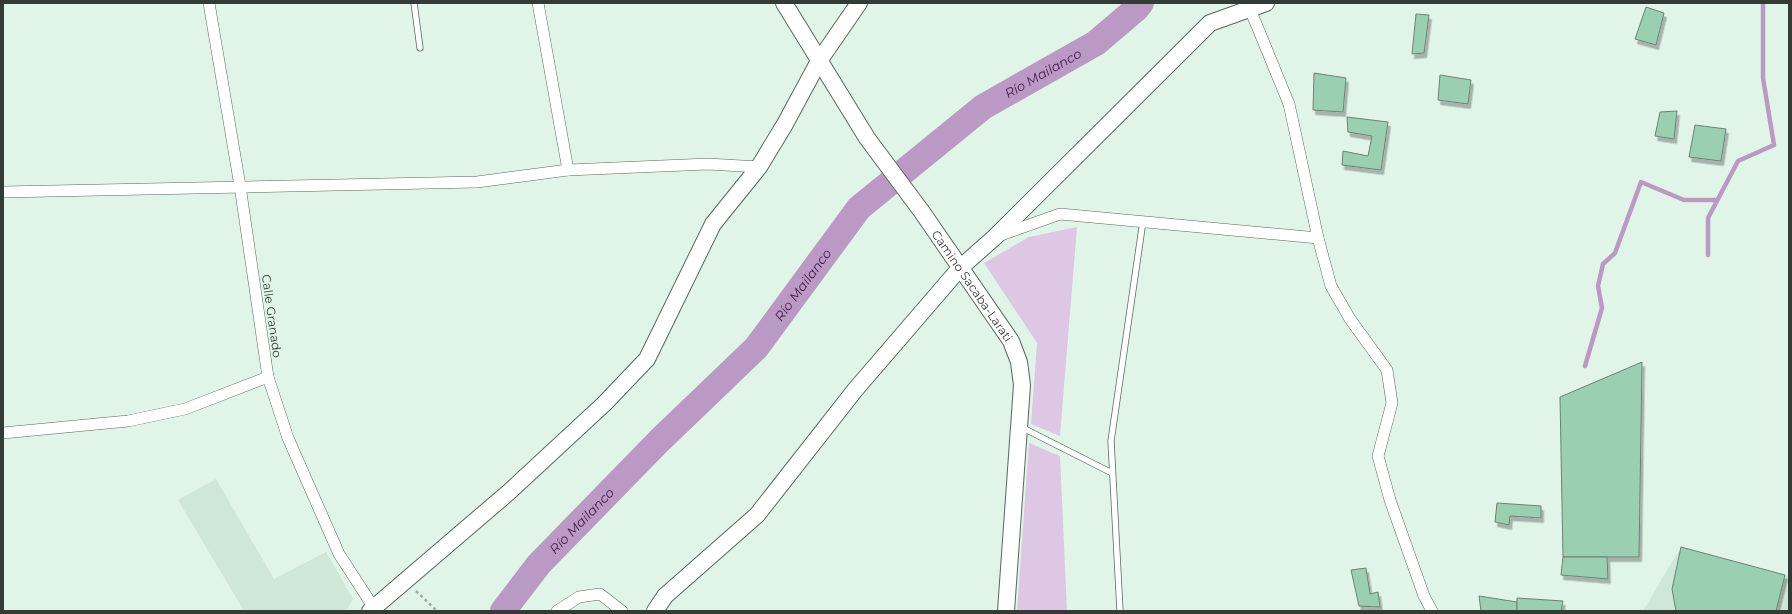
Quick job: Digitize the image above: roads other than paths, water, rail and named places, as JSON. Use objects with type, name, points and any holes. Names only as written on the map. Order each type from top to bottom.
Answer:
[{"type":"street","name":"Calle Granado","points":[[209,3],[240,186],[268,377],[288,438],[339,554],[373,610]]},
{"type":"street","points":[[538,3],[568,170]]},
{"type":"street","name":"Camino Sacaba-Larati","points":[[784,3],[867,138],[922,212],[1011,341],[1019,362],[1022,384],[1006,611]]},
{"type":"street","points":[[373,610],[509,492],[604,404],[647,359],[713,224],[759,167],[785,124],[819,61],[859,3]]},
{"type":"street","points":[[655,611],[666,596],[757,515],[856,390],[960,268],[995,237],[1210,23],[1266,3]]},
{"type":"street","points":[[1250,9],[1289,104],[1318,238],[1331,286],[1350,319],[1386,370],[1392,403],[1378,456],[1390,500],[1424,596],[1432,611]]},
{"type":"street","points":[[3,192],[477,182],[568,170],[708,164],[759,167]]},
{"type":"street","points":[[995,237],[1060,214],[1318,238]]},
{"type":"street","points":[[3,433],[128,421],[178,411],[268,377]]},
{"type":"street","points":[[557,611],[579,597],[600,594],[622,611]]},
{"type":"lane","points":[[414,3],[420,48]]},
{"type":"lane","points":[[1120,611],[1111,441],[1143,221]]},
{"type":"lane","points":[[1019,426],[1112,473]]},
{"type":"waterway","name":"Río Mailanco","points":[[503,611],[539,564],[659,441],[756,348],[859,208],[983,107],[1096,43],[1141,3]]},
{"type":"waterway","points":[[1708,255],[1708,218],[1738,161],[1774,145],[1763,78],[1763,3]]},
{"type":"waterway","points":[[1585,366],[1602,308],[1598,286],[1603,264],[1615,253],[1641,182],[1684,200],[1716,200]]}]
